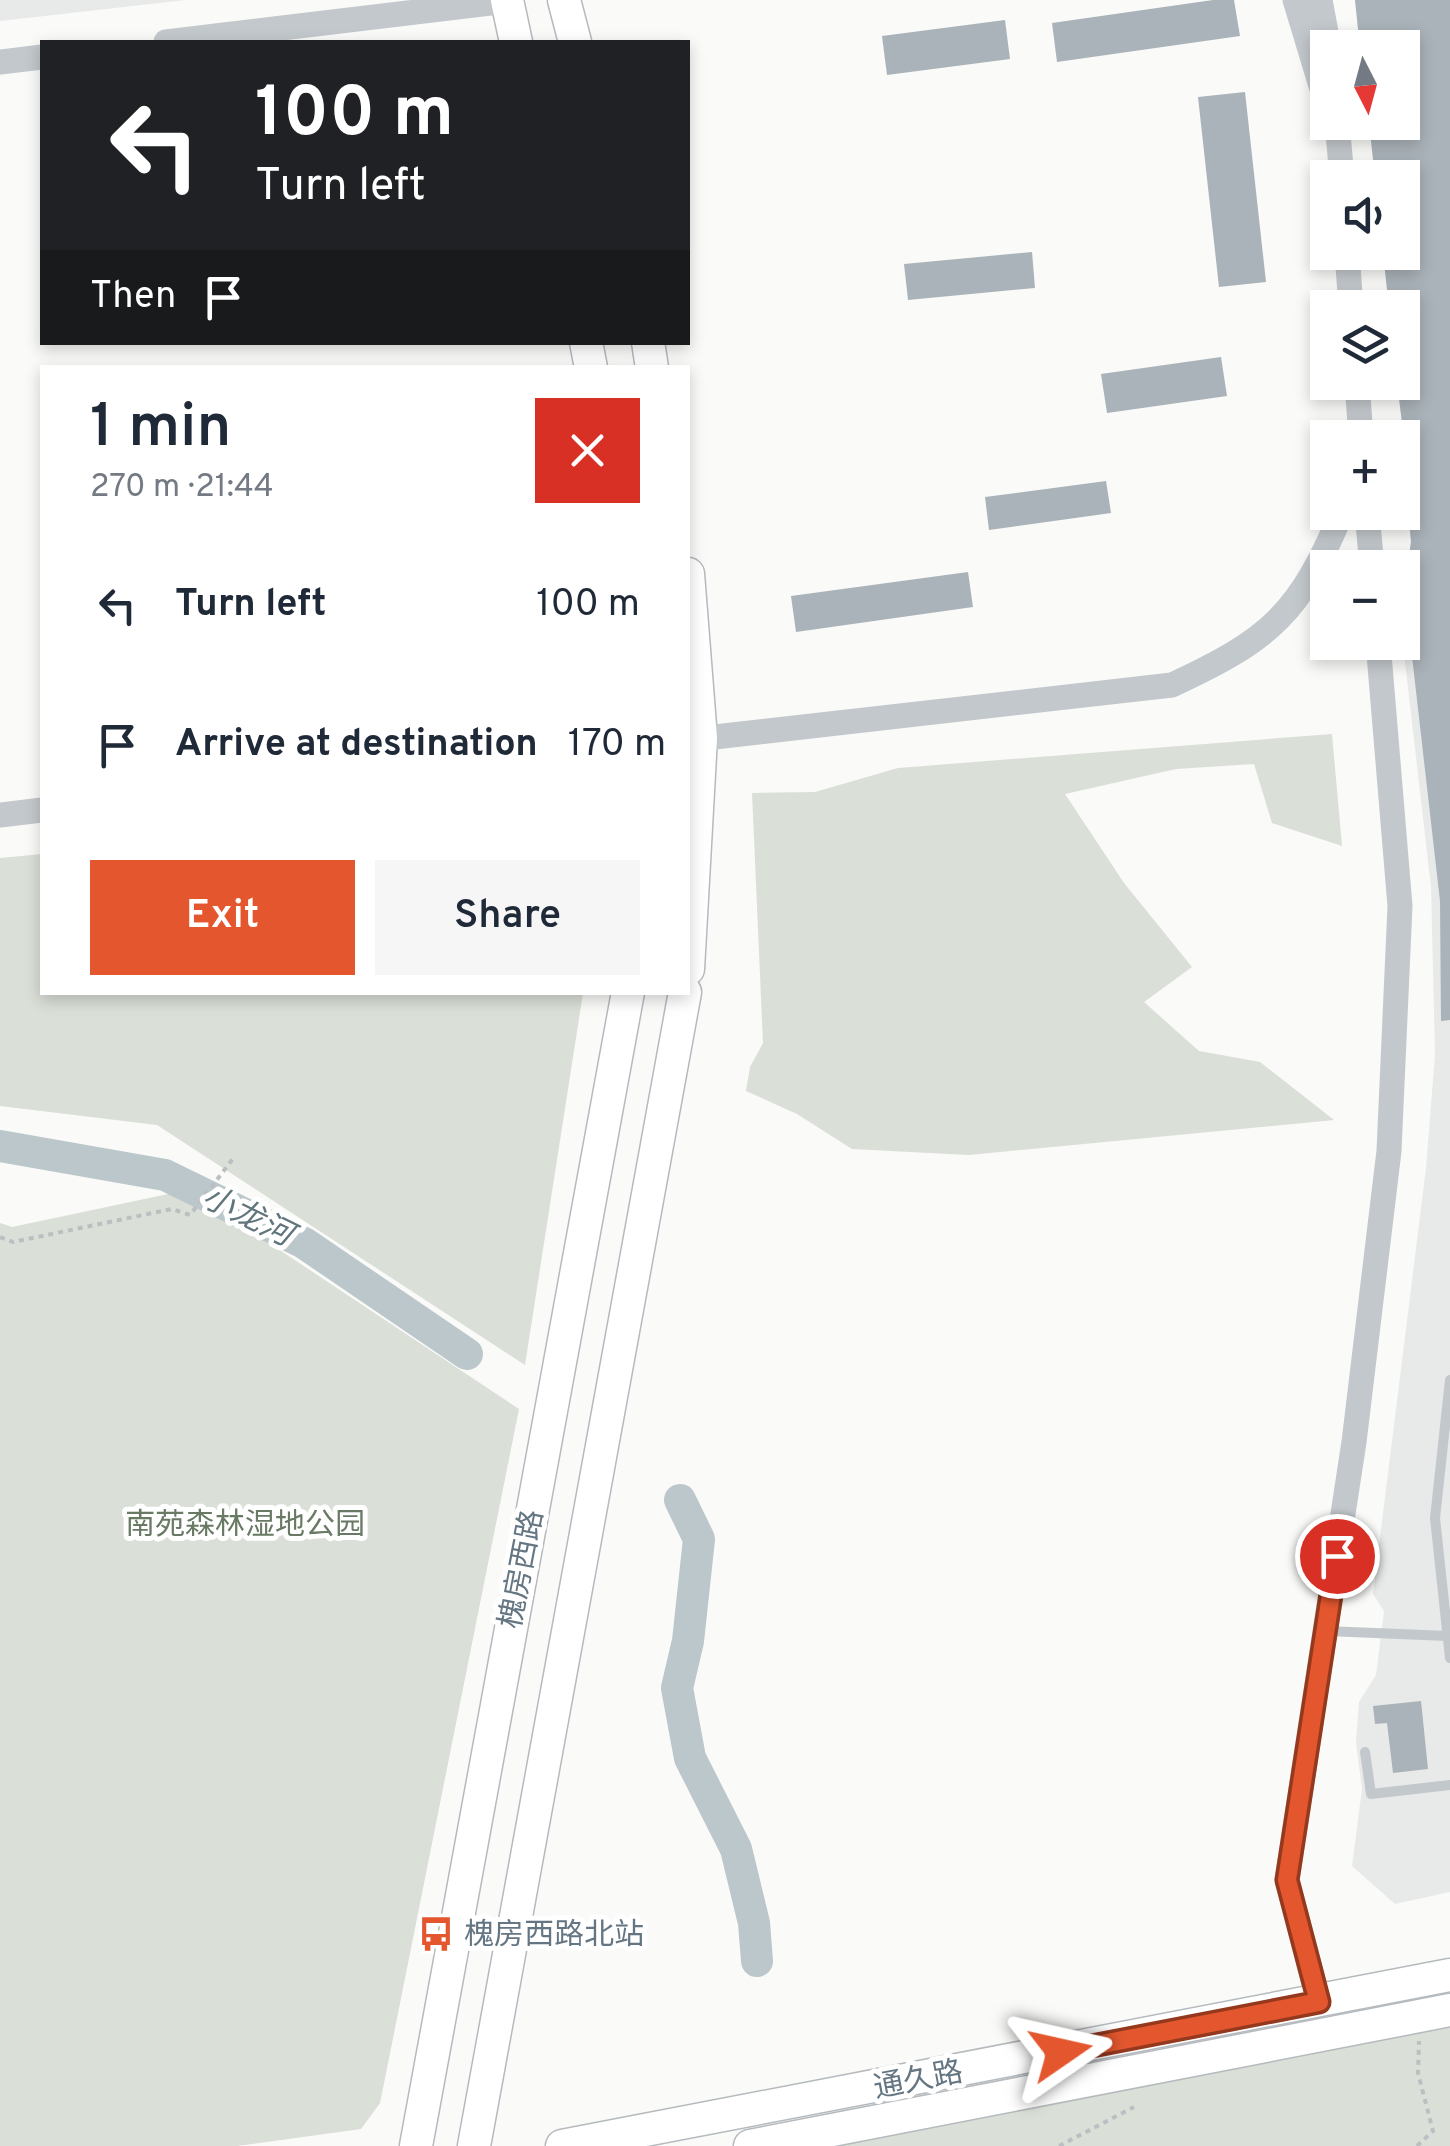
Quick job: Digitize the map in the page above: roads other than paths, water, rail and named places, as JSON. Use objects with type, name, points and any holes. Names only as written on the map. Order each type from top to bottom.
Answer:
[{"type":"main road","points":[[564,0],[574,40]]},
{"type":"main road","points":[[507,1],[516,40]]},
{"type":"main road","points":[[690,629],[694,739],[690,892]]},
{"type":"main road","name":"槐房西路","points":[[416,2146],[627,995]]},
{"type":"main road","name":"槐房西路","points":[[474,2146],[684,995]]},
{"type":"main road","name":"通久路","points":[[562,2146],[1450,1975]]},
{"type":"main road","name":"通久路","points":[[750,2146],[1450,2010]]},
{"type":"street","points":[[1296,0],[1310,48]]},
{"type":"street","points":[[1320,0],[1326,30]]},
{"type":"street","points":[[183,40],[507,1]]},
{"type":"street","points":[[0,62],[40,57]]},
{"type":"street","points":[[694,739],[1172,685],[1231,657],[1285,617],[1320,564],[1334,530]]},
{"type":"street","points":[[1319,2002],[1287,1880],[1354,1442],[1388,1151],[1400,906],[1380,660]]},
{"type":"street","points":[[0,814],[40,810]]},
{"type":"lane","points":[[1450,1380],[1436,1511],[1450,1658]]},
{"type":"lane","points":[[1325,1631],[1448,1636]]},
{"type":"lane","points":[[1365,1752],[1370,1794],[1450,1785]]},
{"type":"waterway","name":"小龙河","points":[[0,1146],[165,1175],[304,1243],[467,1354]]},
{"type":"waterway","name":"小龙河","points":[[680,1500],[699,1539],[688,1641],[677,1688],[690,1758],[736,1849],[754,1923],[757,1961]]},
{"type":"place","name":"槐房西路北站","points":[[436,1934]]},
{"type":"park label","name":"南苑森林湿地公园","points":[[245,1524]]}]
